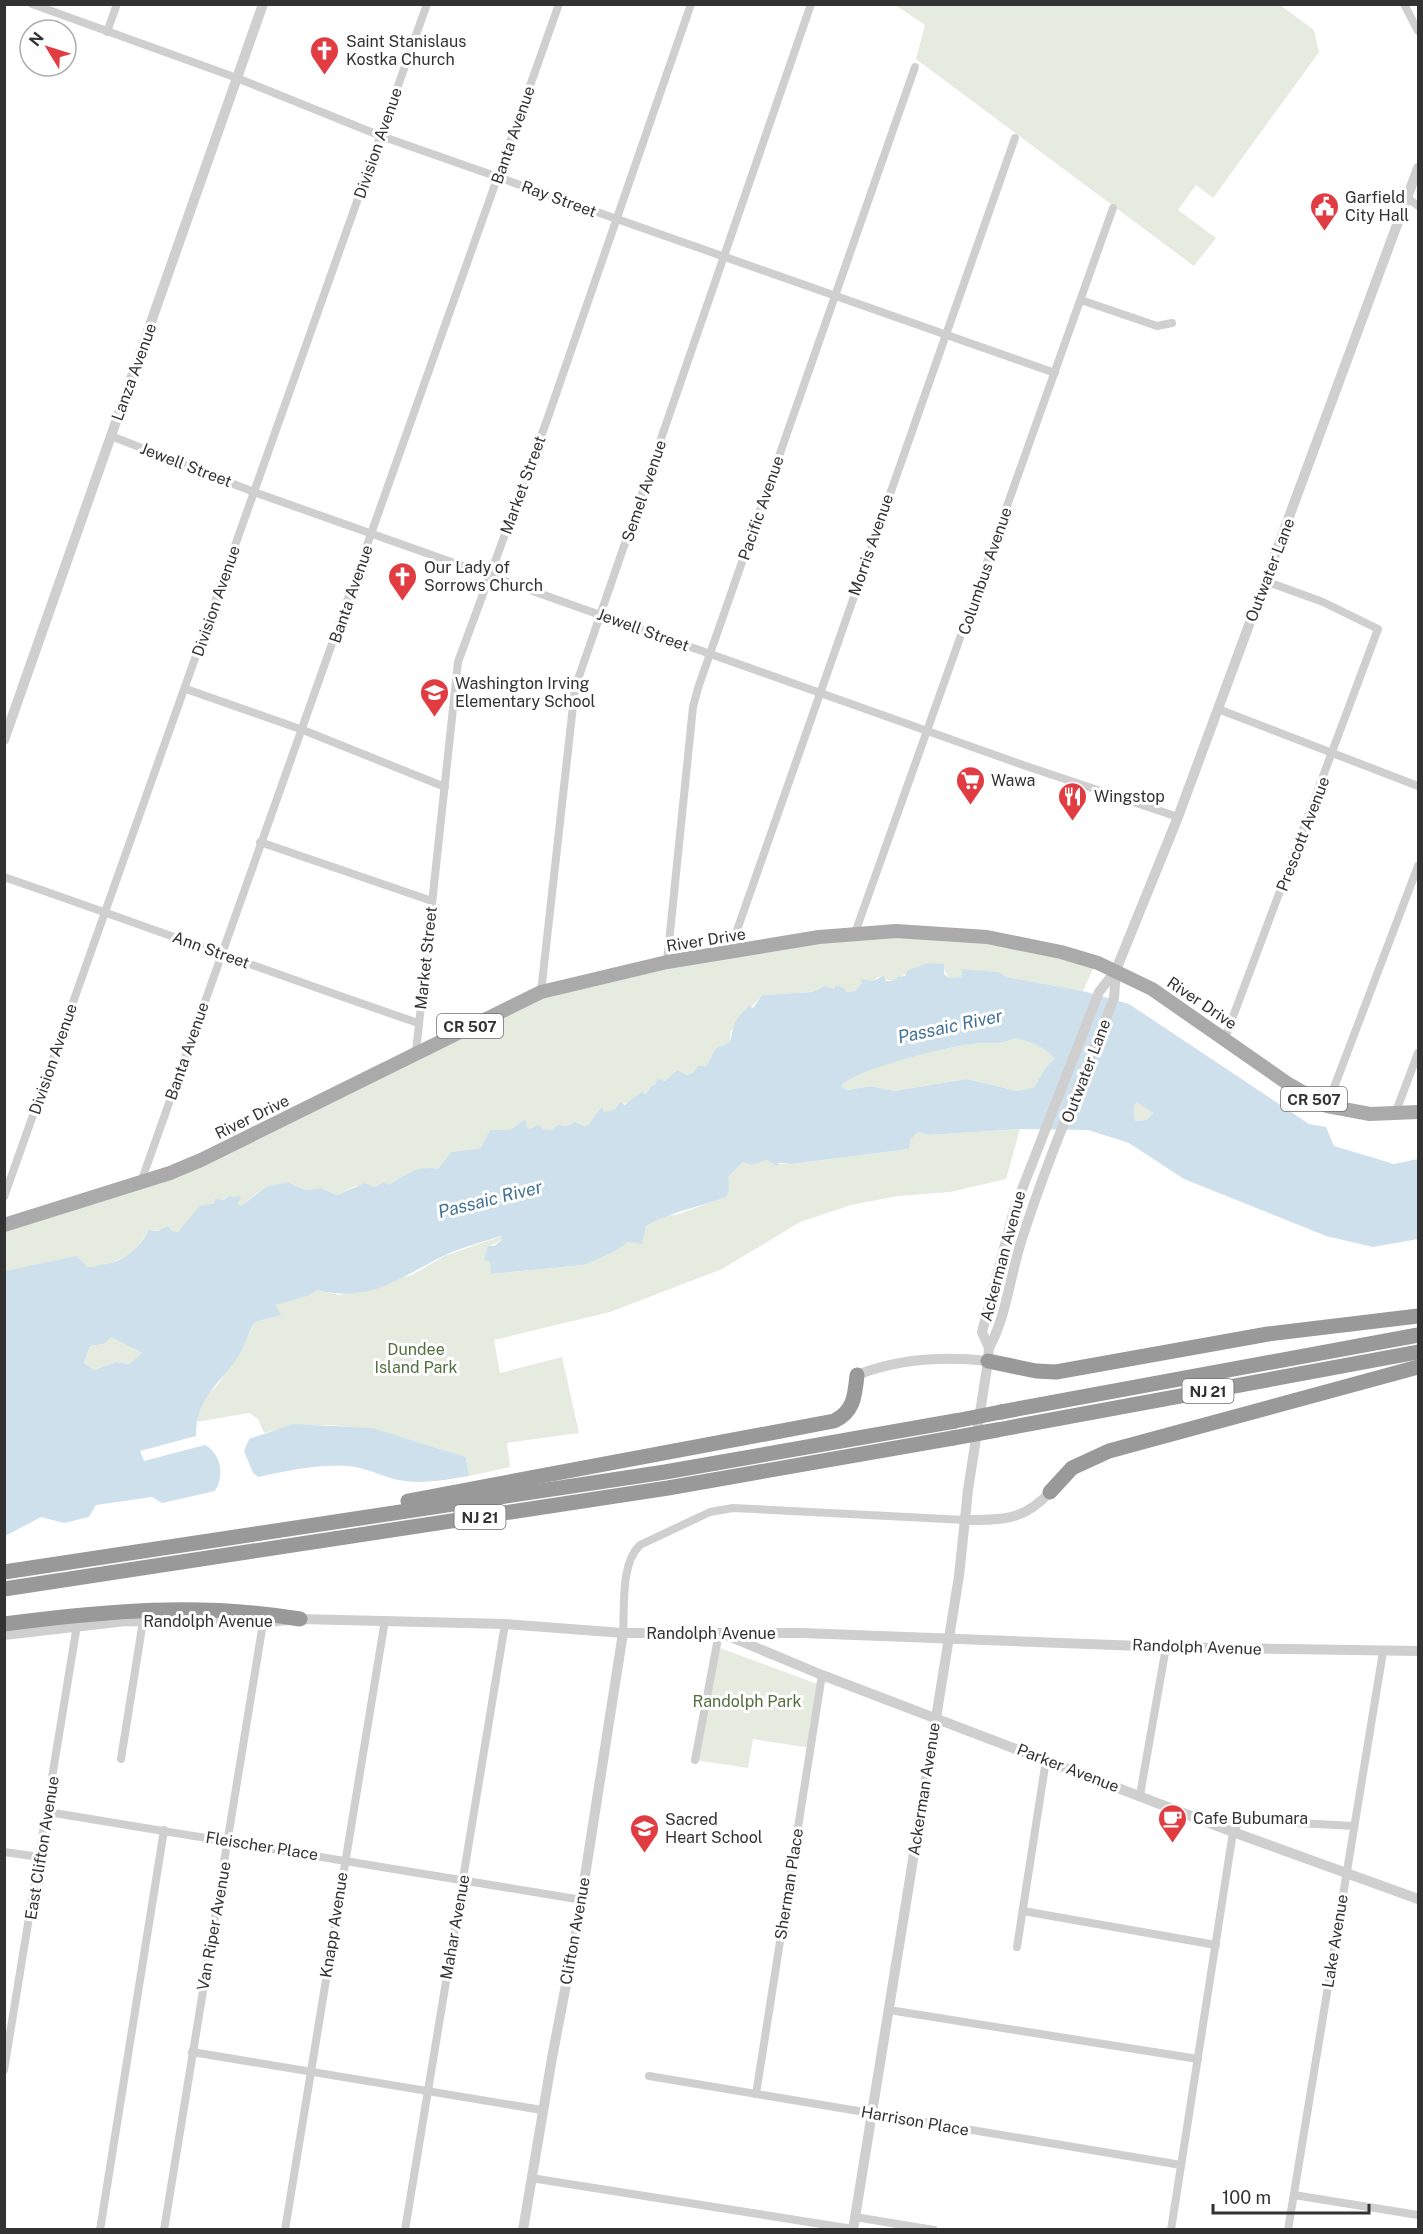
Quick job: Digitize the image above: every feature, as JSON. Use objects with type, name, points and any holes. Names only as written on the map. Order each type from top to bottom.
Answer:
[{"type":"highway","points":[[988,1355],[1036,1371],[1056,1372],[1257,1336],[1419,1316]]},
{"type":"highway","name":"NJ 21","points":[[4,1572],[723,1462],[1419,1335]]},
{"type":"highway","name":"NJ 21","points":[[4,1589],[680,1486],[1419,1352]]},
{"type":"highway","points":[[1050,1492],[1072,1468],[1101,1454],[1419,1367]]},
{"type":"highway","points":[[240,1536],[350,1510],[834,1421],[842,1418],[853,1403],[857,1375]]},
{"type":"highway","points":[[4,1624],[129,1609],[246,1612],[300,1619]]},
{"type":"main road","name":"River Drive","points":[[4,1225],[141,1182],[219,1152],[541,992],[667,963],[855,933],[896,931],[987,937],[1061,952],[1116,970],[1152,989],[1287,1083],[1327,1106],[1358,1113],[1419,1112]]},
{"type":"street","name":"Ray Street","points":[[32,4],[237,78],[381,136],[1055,373]]},
{"type":"street","points":[[107,32],[117,4]]},
{"type":"street","name":"Lanza Avenue","points":[[4,740],[263,4]]},
{"type":"street","name":"Division Avenue","points":[[4,1197],[427,4]]},
{"type":"street","name":"Banta Avenue","points":[[141,1182],[559,4]]},
{"type":"street","name":"Market Street","points":[[417,1052],[418,1023],[458,662],[692,4]]},
{"type":"street","name":"Semel Avenue","points":[[541,992],[575,688],[811,4]]},
{"type":"street","points":[[1404,4],[1419,31]]},
{"type":"street","name":"Pacific Avenue","points":[[667,963],[693,707],[915,67]]},
{"type":"street","name":"Morris Avenue","points":[[729,953],[818,693],[1015,138]]},
{"type":"street","name":"Outwater Lane","points":[[1030,1164],[1099,992],[1116,970],[1178,817],[1419,168]]},
{"type":"street","points":[[1408,198],[1419,206]]},
{"type":"street","name":"Columbus Avenue","points":[[855,933],[1113,208]]},
{"type":"street","points":[[1080,300],[1157,326],[1172,323]]},
{"type":"street","name":"Jewell Street","points":[[111,436],[254,492],[928,732],[1178,817]]},
{"type":"street","name":"Prescott Avenue","points":[[1225,1038],[1334,754],[1378,629],[1323,602],[1265,581]]},
{"type":"street","points":[[186,689],[303,730],[445,787]]},
{"type":"street","points":[[1218,709],[1419,786]]},
{"type":"street","points":[[260,842],[432,901]]},
{"type":"street","points":[[1327,1106],[1419,866]]},
{"type":"street","name":"Ann Street","points":[[4,877],[222,953],[284,978],[418,1023]]},
{"type":"street","name":"Outwater Lane","points":[[1046,1171],[1114,998],[1116,970]]},
{"type":"street","points":[[1395,1114],[1419,1053]]},
{"type":"street","name":"Ackerman Avenue","points":[[988,1355],[982,1332],[1014,1210],[1030,1164]]},
{"type":"street","name":"Ackerman Avenue","points":[[853,2229],[949,1639],[988,1355],[998,1332],[1018,1249],[1046,1171]]},
{"type":"street","points":[[857,1375],[887,1365],[920,1359],[988,1355]]},
{"type":"street","points":[[623,1632],[628,1564],[634,1551],[640,1545],[710,1512],[733,1508],[990,1520],[1018,1516],[1029,1511],[1050,1492]]},
{"type":"street","name":"Randolph Avenue","points":[[4,1635],[143,1621],[263,1623],[300,1619],[505,1624],[623,1632],[719,1632],[1166,1647],[1419,1651]]},
{"type":"street","name":"Knapp Avenue","points":[[285,2229],[384,1620]]},
{"type":"street","points":[[121,1759],[143,1621]]},
{"type":"street","name":"Van Riper Avenue","points":[[164,2229],[263,1623]]},
{"type":"street","name":"Mahar Avenue","points":[[405,2229],[505,1624]]},
{"type":"street","name":"East Clifton Avenue","points":[[4,2070],[77,1626]]},
{"type":"street","name":"Clifton Avenue","points":[[524,2229],[531,2178],[582,1900],[623,1632]]},
{"type":"street","points":[[695,1760],[719,1632]]},
{"type":"street","name":"Parker Avenue","points":[[719,1632],[822,1675],[1233,1832],[1419,1899]]},
{"type":"street","points":[[1140,1795],[1166,1647]]},
{"type":"street","name":"Lake Avenue","points":[[1288,2229],[1383,1652]]},
{"type":"street","name":"Sherman Place","points":[[756,2094],[822,1675]]},
{"type":"street","points":[[1017,1947],[1046,1760]]},
{"type":"street","name":"Fleischer Place","points":[[48,1812],[582,1900]]},
{"type":"street","points":[[1171,2229],[1233,1832],[1240,1820],[1354,1826]]},
{"type":"street","points":[[100,2229],[164,1830]]},
{"type":"street","points":[[4,1852],[40,1857]]},
{"type":"street","points":[[1023,1911],[1216,1945]]},
{"type":"street","points":[[889,2010],[1198,2059]]},
{"type":"street","points":[[192,2052],[543,2110]]},
{"type":"street","name":"Harrison Place","points":[[649,2076],[1181,2165]]},
{"type":"street","points":[[531,2178],[853,2229]]},
{"type":"street","points":[[1294,2195],[1419,2215]]},
{"type":"street","points":[[855,2217],[934,2229]]},
{"type":"green space","points":[[895,5],[1280,5],[1314,30],[1319,52],[1213,198],[1196,185],[1178,210],[1216,238],[1194,266],[916,59],[925,25]]},
{"type":"green space","points":[[855,933],[976,936],[1096,962],[1083,991],[1006,977],[999,972],[962,971],[961,977],[949,978],[943,968],[928,963],[892,981],[878,977],[872,981],[861,980],[862,983],[855,991],[846,992],[835,985],[834,989],[820,988],[812,992],[762,995],[730,1032],[730,1042],[716,1048],[706,1066],[697,1066],[694,1072],[687,1075],[675,1071],[669,1079],[651,1086],[646,1094],[640,1092],[630,1103],[618,1104],[615,1109],[606,1113],[601,1107],[589,1124],[583,1126],[575,1122],[551,1130],[527,1129],[526,1120],[510,1130],[491,1130],[482,1148],[451,1152],[438,1169],[404,1175],[388,1186],[385,1182],[374,1187],[355,1186],[337,1195],[321,1188],[305,1190],[287,1182],[258,1192],[241,1206],[237,1205],[230,1195],[188,1221],[178,1232],[149,1230],[131,1255],[102,1266],[5,1271],[5,1225],[141,1182],[541,992]]},
{"type":"green space","points":[[1017,1038],[1043,1048],[1054,1059],[1046,1067],[1034,1089],[1017,1091],[967,1079],[894,1091],[871,1086],[847,1090],[841,1086],[881,1066],[924,1054],[972,1044],[999,1043]]},
{"type":"green space","points":[[1137,1101],[1153,1113],[1146,1120],[1135,1121],[1134,1106]]},
{"type":"green space","name":"Dundee Island Park","points":[[1020,1129],[1006,1179],[950,1192],[898,1196],[851,1205],[800,1222],[722,1269],[610,1312],[494,1340],[500,1373],[562,1357],[579,1433],[507,1443],[510,1467],[469,1476],[466,1457],[366,1429],[316,1425],[291,1427],[264,1433],[258,1419],[249,1413],[196,1422],[203,1398],[216,1387],[236,1359],[255,1322],[280,1315],[276,1305],[316,1290],[340,1295],[412,1275],[444,1256],[502,1236],[502,1240],[490,1246],[492,1274],[584,1265],[616,1251],[646,1226],[664,1216],[679,1214],[725,1197],[728,1177],[743,1162],[751,1165],[767,1160],[778,1164],[793,1164],[909,1149],[911,1139],[918,1132],[929,1135]]},
{"type":"green space","points":[[111,1337],[142,1353],[129,1364],[116,1362],[94,1370],[84,1364],[90,1346],[104,1344]]},
{"type":"green space","name":"Randolph Park","points":[[717,1647],[820,1685],[811,1748],[753,1739],[748,1768],[695,1760]]},
{"type":"water","name":"Passaic River","points":[[928,963],[944,964],[944,974],[949,978],[961,977],[962,971],[959,969],[999,972],[1006,977],[1083,991],[1129,1004],[1309,1124],[1326,1127],[1334,1146],[1394,1164],[1418,1159],[1418,1239],[1373,1247],[1326,1236],[1184,1179],[1129,1143],[1088,1130],[1020,1129],[929,1135],[918,1132],[911,1139],[909,1149],[792,1164],[779,1163],[777,1166],[767,1160],[751,1165],[743,1162],[728,1177],[729,1191],[726,1197],[655,1221],[646,1226],[642,1244],[628,1242],[616,1251],[584,1265],[491,1274],[490,1261],[484,1260],[488,1246],[494,1246],[502,1240],[501,1236],[450,1253],[397,1280],[368,1291],[335,1293],[316,1290],[310,1295],[276,1305],[281,1315],[255,1322],[239,1356],[208,1394],[199,1412],[196,1436],[140,1451],[144,1461],[205,1445],[215,1454],[220,1465],[220,1478],[215,1491],[162,1503],[152,1497],[96,1505],[89,1517],[64,1523],[41,1517],[5,1536],[5,1271],[77,1256],[87,1267],[108,1264],[131,1253],[149,1230],[158,1231],[168,1226],[172,1231],[178,1232],[201,1205],[214,1204],[215,1199],[223,1200],[230,1195],[241,1198],[237,1204],[241,1206],[266,1187],[287,1182],[305,1190],[321,1188],[337,1195],[365,1183],[374,1187],[385,1182],[389,1185],[406,1174],[424,1168],[438,1169],[451,1152],[481,1148],[490,1130],[510,1130],[526,1119],[527,1128],[531,1129],[537,1125],[542,1129],[551,1130],[558,1125],[565,1126],[575,1122],[584,1126],[589,1124],[602,1106],[603,1111],[606,1112],[615,1109],[620,1102],[625,1105],[641,1092],[646,1094],[651,1086],[656,1084],[657,1079],[665,1081],[677,1070],[687,1075],[694,1072],[697,1066],[706,1066],[716,1048],[730,1042],[734,1026],[740,1015],[749,1006],[753,1008],[762,995],[812,992],[825,986],[834,989],[835,985],[844,988],[846,992],[855,991],[862,983],[860,979],[872,981],[884,976],[886,981],[892,981],[905,976],[908,970]],"holes":[[[1017,1038],[1042,1048],[1054,1059],[1046,1067],[1034,1088],[1017,1091],[967,1079],[894,1091],[871,1086],[847,1090],[841,1086],[863,1073],[924,1054],[972,1044],[999,1043]],[[1137,1102],[1153,1113],[1146,1120],[1135,1121],[1134,1106]],[[111,1337],[142,1353],[129,1364],[116,1362],[94,1370],[84,1363],[90,1346],[104,1344]]]},
{"type":"water","points":[[293,1424],[372,1428],[466,1457],[469,1476],[430,1482],[410,1482],[369,1470],[346,1466],[324,1466],[258,1477],[253,1473],[244,1451],[249,1439]]},
{"type":"place","name":"Saint Stanislaus Kostka Church","points":[[325,76]]},
{"type":"place","name":"Garfield City Hall","points":[[1324,232]]},
{"type":"place","name":"Our Lady of Sorrows Church","points":[[403,602]]},
{"type":"place","name":"Washington Irving Elementary School","points":[[434,718]]},
{"type":"place","name":"Wawa","points":[[970,806]]},
{"type":"place","name":"Wingstop","points":[[1073,822]]},
{"type":"place","name":"Cafe Bubumara","points":[[1172,1844]]},
{"type":"place","name":"Sacred Heart School","points":[[644,1854]]}]
